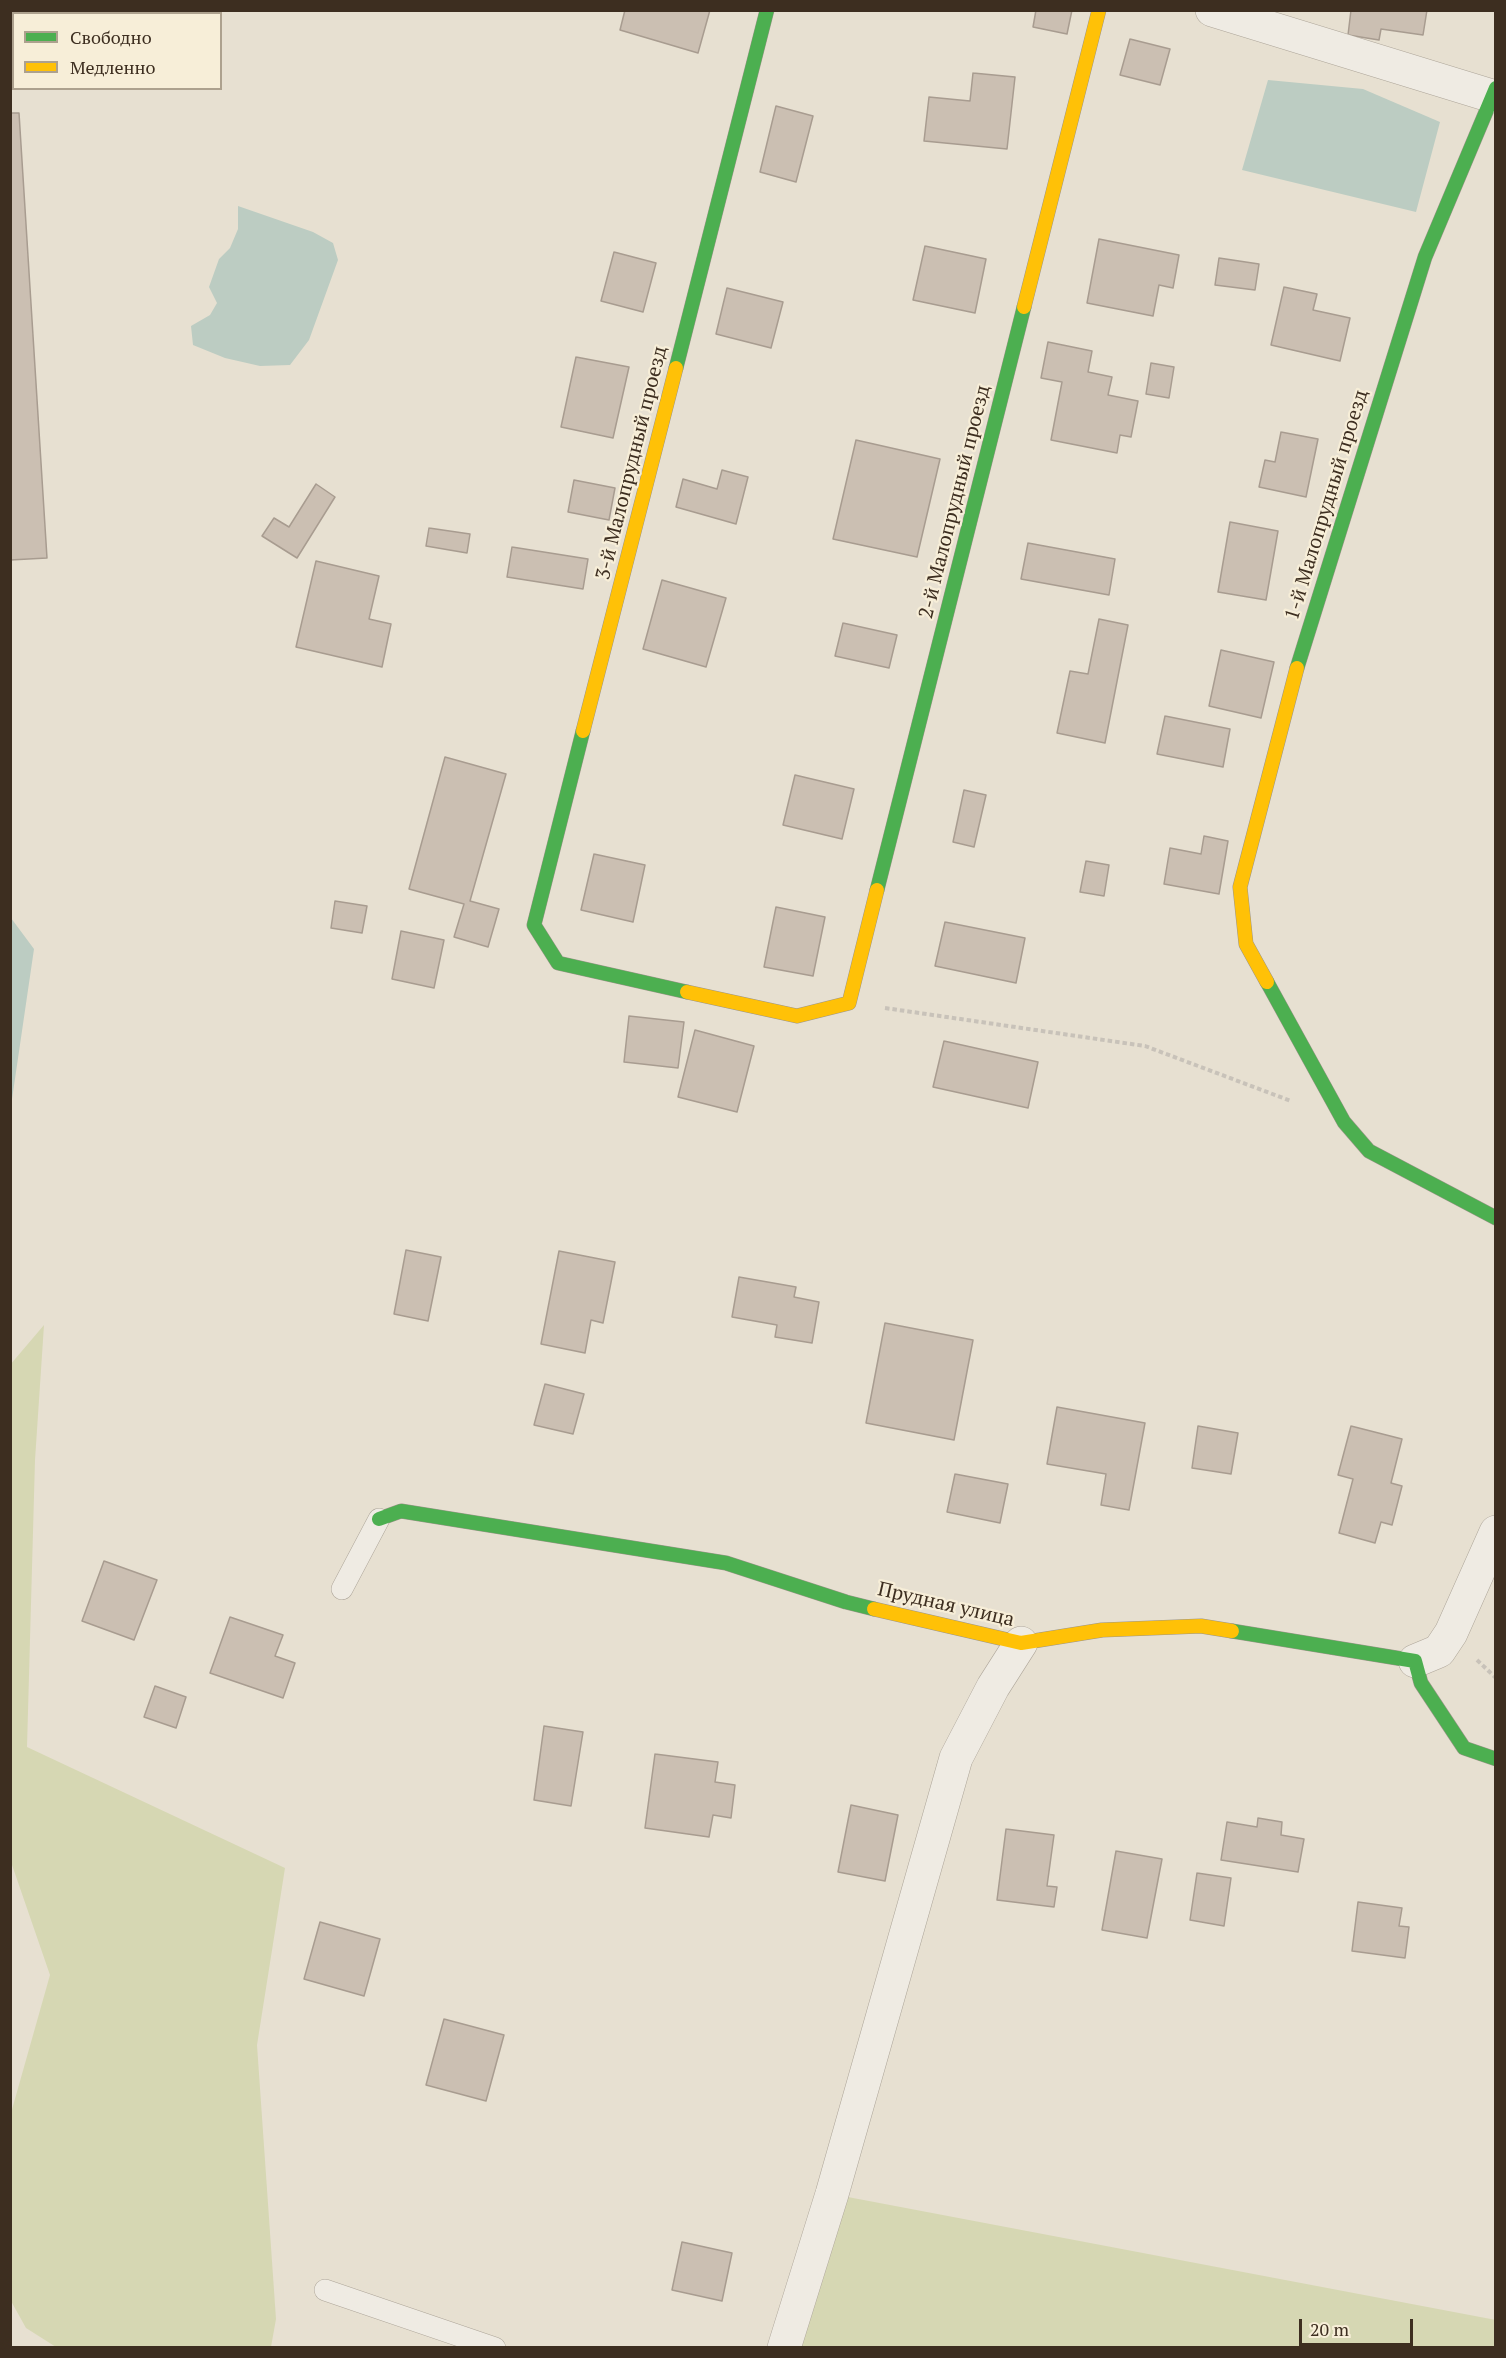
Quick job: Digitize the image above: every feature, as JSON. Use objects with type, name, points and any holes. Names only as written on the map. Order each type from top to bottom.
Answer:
[{"type":"street","name":"3-й Малопрудный проезд","points":[[767,10],[534,925],[558,963],[797,1016],[849,1003]]},
{"type":"street","name":"2-й Малопрудный проезд","points":[[849,1003],[1099,10]]},
{"type":"street","points":[[1212,10],[1494,92]]},
{"type":"street","name":"1-й Малопрудный проезд","points":[[1344,1122],[1246,944],[1240,887],[1300,657],[1425,257],[1494,92]]},
{"type":"street","points":[[1344,1122],[1369,1151],[1496,1218]]},
{"type":"street","name":"Прудная улица","points":[[379,1519],[401,1512],[726,1563],[846,1602],[1021,1643],[1102,1630],[1202,1626],[1415,1661]]},
{"type":"street","points":[[1496,1532],[1451,1633],[1439,1651],[1415,1661],[1421,1683],[1464,1748],[1496,1759]]},
{"type":"street","points":[[784,2348],[832,2194],[956,1758],[993,1688],[1021,1643]]},
{"type":"lane","points":[[342,1589],[379,1519]]},
{"type":"lane","points":[[325,2290],[495,2348]]},
{"type":"path","points":[[849,1003],[1145,1046],[1344,1122]]},
{"type":"green space","points":[[44,1325],[35,1460],[27,1747],[285,1868],[257,2045],[276,2319],[271,2347],[56,2347],[26,2328],[11,2301],[11,2113],[50,1975],[11,1862],[10,1365]]},
{"type":"green space","points":[[832,2194],[1496,2320],[1495,2348],[784,2348]]},
{"type":"shaded area","points":[[1268,80],[1363,89],[1440,122],[1416,212],[1242,170]]},
{"type":"shaded area","points":[[238,206],[313,232],[333,243],[338,260],[309,340],[290,365],[260,366],[225,358],[193,345],[191,326],[210,315],[217,303],[209,287],[219,259],[230,248],[238,229]]},
{"type":"shaded area","points":[[11,918],[34,949],[11,1106]]},
{"type":"building","points":[[10,10],[156,10],[156,12],[12,12],[12,74],[10,74]]},
{"type":"building","points":[[625,10],[710,10],[698,53],[620,30]]},
{"type":"building","points":[[1036,10],[1072,10],[1067,34],[1033,27]]},
{"type":"building","points":[[1351,10],[1427,10],[1423,35],[1381,29],[1379,40],[1348,35]]},
{"type":"building","points":[[1130,39],[1170,49],[1160,85],[1120,75]]},
{"type":"building","points":[[973,73],[1015,77],[1007,149],[924,141],[929,97],[970,101]]},
{"type":"building","points":[[776,106],[813,116],[796,182],[760,172]]},
{"type":"building","points":[[10,113],[19,113],[47,558],[10,560]]},
{"type":"building","points":[[1099,239],[1179,255],[1173,288],[1159,285],[1153,316],[1087,303]]},
{"type":"building","points":[[925,246],[986,259],[975,313],[913,300]]},
{"type":"building","points":[[614,252],[656,263],[643,312],[601,301]]},
{"type":"building","points":[[1219,258],[1259,264],[1255,290],[1215,285]]},
{"type":"building","points":[[1284,287],[1317,294],[1313,310],[1350,318],[1340,361],[1271,345]]},
{"type":"building","points":[[727,288],[783,302],[771,348],[716,334]]},
{"type":"building","points":[[1048,342],[1092,351],[1088,372],[1112,377],[1108,395],[1138,401],[1131,437],[1120,435],[1117,453],[1051,440],[1062,382],[1041,378]]},
{"type":"building","points":[[576,357],[629,367],[613,438],[561,427]]},
{"type":"building","points":[[1151,363],[1174,367],[1169,398],[1146,394]]},
{"type":"building","points":[[1281,432],[1318,439],[1306,497],[1259,487],[1265,460],[1275,462]]},
{"type":"building","points":[[856,440],[940,459],[917,557],[833,539]]},
{"type":"building","points":[[722,470],[748,477],[736,524],[676,507],[683,479],[717,489]]},
{"type":"building","points":[[574,480],[615,488],[609,520],[568,512]]},
{"type":"building","points":[[316,484],[335,497],[297,558],[262,536],[274,518],[289,527]]},
{"type":"building","points":[[1230,522],[1278,531],[1266,600],[1218,592]]},
{"type":"building","points":[[429,528],[470,534],[467,553],[426,546]]},
{"type":"building","points":[[1028,543],[1115,559],[1109,595],[1021,579]]},
{"type":"building","points":[[512,547],[588,559],[583,589],[507,577]]},
{"type":"building","points":[[316,561],[379,576],[369,619],[391,624],[382,667],[296,647]]},
{"type":"building","points":[[662,580],[726,598],[706,667],[643,649]]},
{"type":"building","points":[[1099,619],[1128,625],[1105,743],[1057,733],[1070,671],[1088,674]]},
{"type":"building","points":[[843,623],[897,635],[889,668],[835,656]]},
{"type":"building","points":[[1221,650],[1274,662],[1261,718],[1209,706]]},
{"type":"building","points":[[1165,716],[1230,729],[1223,767],[1157,754]]},
{"type":"building","points":[[445,757],[506,774],[470,901],[499,909],[488,947],[454,937],[464,904],[409,889]]},
{"type":"building","points":[[795,775],[854,789],[842,839],[783,825]]},
{"type":"building","points":[[964,790],[986,795],[974,847],[953,842]]},
{"type":"building","points":[[1204,836],[1228,841],[1219,894],[1164,884],[1170,848],[1201,854]]},
{"type":"building","points":[[594,854],[645,865],[633,922],[581,910]]},
{"type":"building","points":[[1086,861],[1109,865],[1104,896],[1080,892]]},
{"type":"building","points":[[335,901],[367,906],[362,933],[331,928]]},
{"type":"building","points":[[776,907],[825,917],[813,976],[764,967]]},
{"type":"building","points":[[945,922],[1025,938],[1016,983],[935,966]]},
{"type":"building","points":[[401,931],[444,940],[434,988],[392,979]]},
{"type":"building","points":[[629,1016],[684,1022],[678,1068],[624,1062]]},
{"type":"building","points":[[695,1030],[754,1046],[737,1112],[678,1097]]},
{"type":"building","points":[[944,1041],[1038,1062],[1028,1108],[933,1087]]},
{"type":"building","points":[[406,1250],[441,1257],[428,1321],[394,1314]]},
{"type":"building","points":[[559,1251],[615,1262],[603,1323],[591,1320],[585,1353],[541,1344]]},
{"type":"building","points":[[739,1277],[796,1287],[794,1297],[819,1302],[812,1343],[775,1337],[777,1325],[732,1317]]},
{"type":"building","points":[[885,1323],[973,1340],[954,1440],[866,1423]]},
{"type":"building","points":[[545,1384],[584,1394],[573,1434],[534,1425]]},
{"type":"building","points":[[1057,1407],[1145,1423],[1129,1510],[1101,1505],[1106,1474],[1047,1464]]},
{"type":"building","points":[[1198,1426],[1238,1433],[1231,1474],[1192,1468]]},
{"type":"building","points":[[1351,1426],[1402,1439],[1391,1483],[1402,1486],[1392,1525],[1381,1522],[1375,1543],[1339,1533],[1353,1479],[1338,1475]]},
{"type":"building","points":[[955,1474],[1008,1484],[1000,1523],[947,1512]]},
{"type":"building","points":[[104,1561],[157,1580],[134,1640],[82,1621]]},
{"type":"building","points":[[230,1617],[283,1635],[275,1656],[295,1663],[283,1698],[210,1673]]},
{"type":"building","points":[[155,1686],[186,1697],[176,1728],[144,1717]]},
{"type":"building","points":[[544,1726],[583,1732],[571,1806],[534,1800]]},
{"type":"building","points":[[655,1754],[718,1762],[715,1782],[735,1785],[731,1818],[713,1815],[709,1837],[645,1828]]},
{"type":"building","points":[[851,1805],[898,1815],[885,1881],[838,1872]]},
{"type":"building","points":[[1258,1818],[1282,1822],[1281,1835],[1304,1839],[1298,1872],[1221,1860],[1227,1822],[1257,1827]]},
{"type":"building","points":[[1006,1829],[1054,1835],[1047,1886],[1057,1887],[1054,1907],[997,1900]]},
{"type":"building","points":[[1116,1851],[1162,1859],[1147,1938],[1102,1930]]},
{"type":"building","points":[[1197,1873],[1231,1878],[1224,1926],[1190,1920]]},
{"type":"building","points":[[1358,1902],[1402,1908],[1399,1926],[1409,1927],[1405,1958],[1352,1951]]},
{"type":"building","points":[[320,1922],[380,1939],[364,1996],[304,1979]]},
{"type":"building","points":[[444,2019],[504,2035],[486,2101],[426,2085]]},
{"type":"building","points":[[682,2242],[732,2253],[722,2301],[672,2290]]},
{"type":"traffic: fast","points":[[676,368],[767,10]]},
{"type":"traffic: fast","points":[[1297,668],[1425,257],[1496,88]]},
{"type":"traffic: fast","points":[[877,890],[1024,307]]},
{"type":"traffic: fast","points":[[583,731],[534,925],[558,963],[687,992]]},
{"type":"traffic: fast","points":[[1267,982],[1344,1122],[1369,1151],[1496,1218]]},
{"type":"traffic: fast","points":[[379,1519],[401,1511],[726,1563],[874,1609]]},
{"type":"traffic: fast","points":[[1232,1631],[1415,1661],[1421,1683],[1464,1748],[1496,1759]]},
{"type":"traffic: slow","points":[[1024,307],[1099,10]]},
{"type":"traffic: slow","points":[[583,731],[676,368]]},
{"type":"traffic: slow","points":[[1267,982],[1246,944],[1240,887],[1297,668]]},
{"type":"traffic: slow","points":[[687,992],[797,1016],[849,1003],[877,890]]},
{"type":"traffic: slow","points":[[874,1609],[1021,1643],[1102,1630],[1201,1626],[1232,1631]]}]
